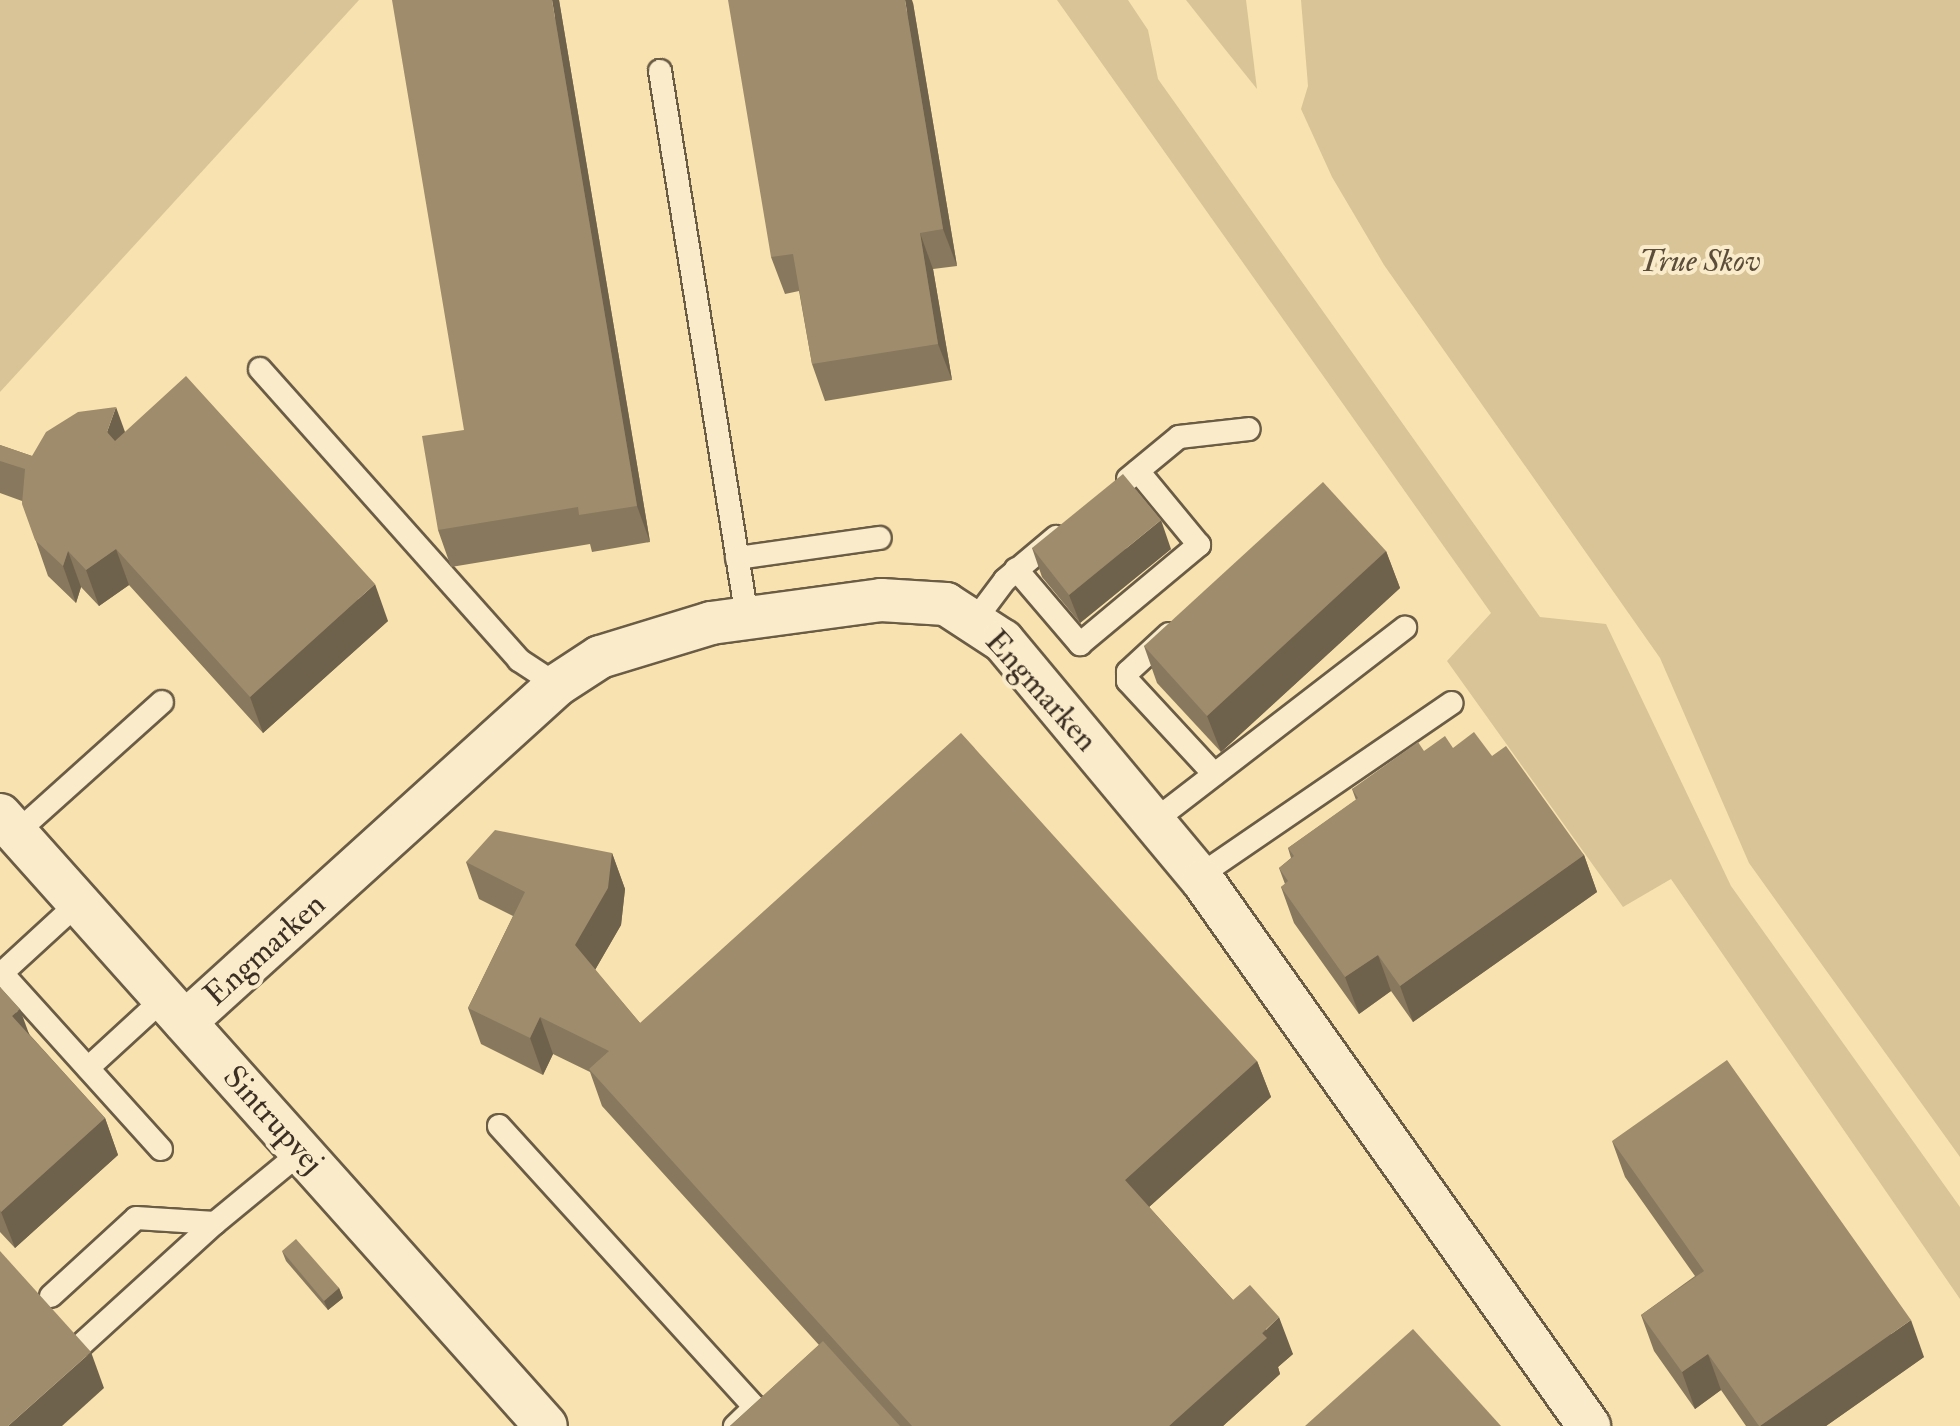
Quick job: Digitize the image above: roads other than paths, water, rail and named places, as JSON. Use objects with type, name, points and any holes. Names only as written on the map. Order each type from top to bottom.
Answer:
[{"type":"street","name":"Engmarken","points":[[175,1010],[557,684],[600,657],[651,637],[747,618],[919,598],[975,620],[1041,684],[1199,876],[1588,1426]]},
{"type":"street","name":"Sintrupvej","points":[[8,824],[543,1425]]},
{"type":"lane","points":[[660,70],[747,618]]},
{"type":"lane","points":[[260,370],[519,660],[557,684]]},
{"type":"lane","points":[[1107,496],[1179,438],[1249,429]]},
{"type":"lane","points":[[1016,569],[1080,644],[1198,545],[1138,471]]},
{"type":"lane","points":[[975,620],[1016,569],[1077,520]]},
{"type":"lane","points":[[738,558],[880,538]]},
{"type":"lane","points":[[1193,614],[1146,652],[1128,681],[1214,774]]},
{"type":"lane","points":[[1154,821],[1405,628]]},
{"type":"lane","points":[[8,824],[162,702]]},
{"type":"lane","points":[[1199,876],[1452,703]]},
{"type":"lane","points":[[78,903],[1,972],[161,1149]]},
{"type":"lane","points":[[88,1068],[175,1010]]},
{"type":"lane","points":[[499,1126],[755,1407],[734,1426]]},
{"type":"lane","points":[[83,1343],[215,1223],[301,1152]]},
{"type":"lane","points":[[51,1296],[136,1218],[215,1223]]},
{"type":"park label","name":"True Skov","points":[[1700,261]]}]
